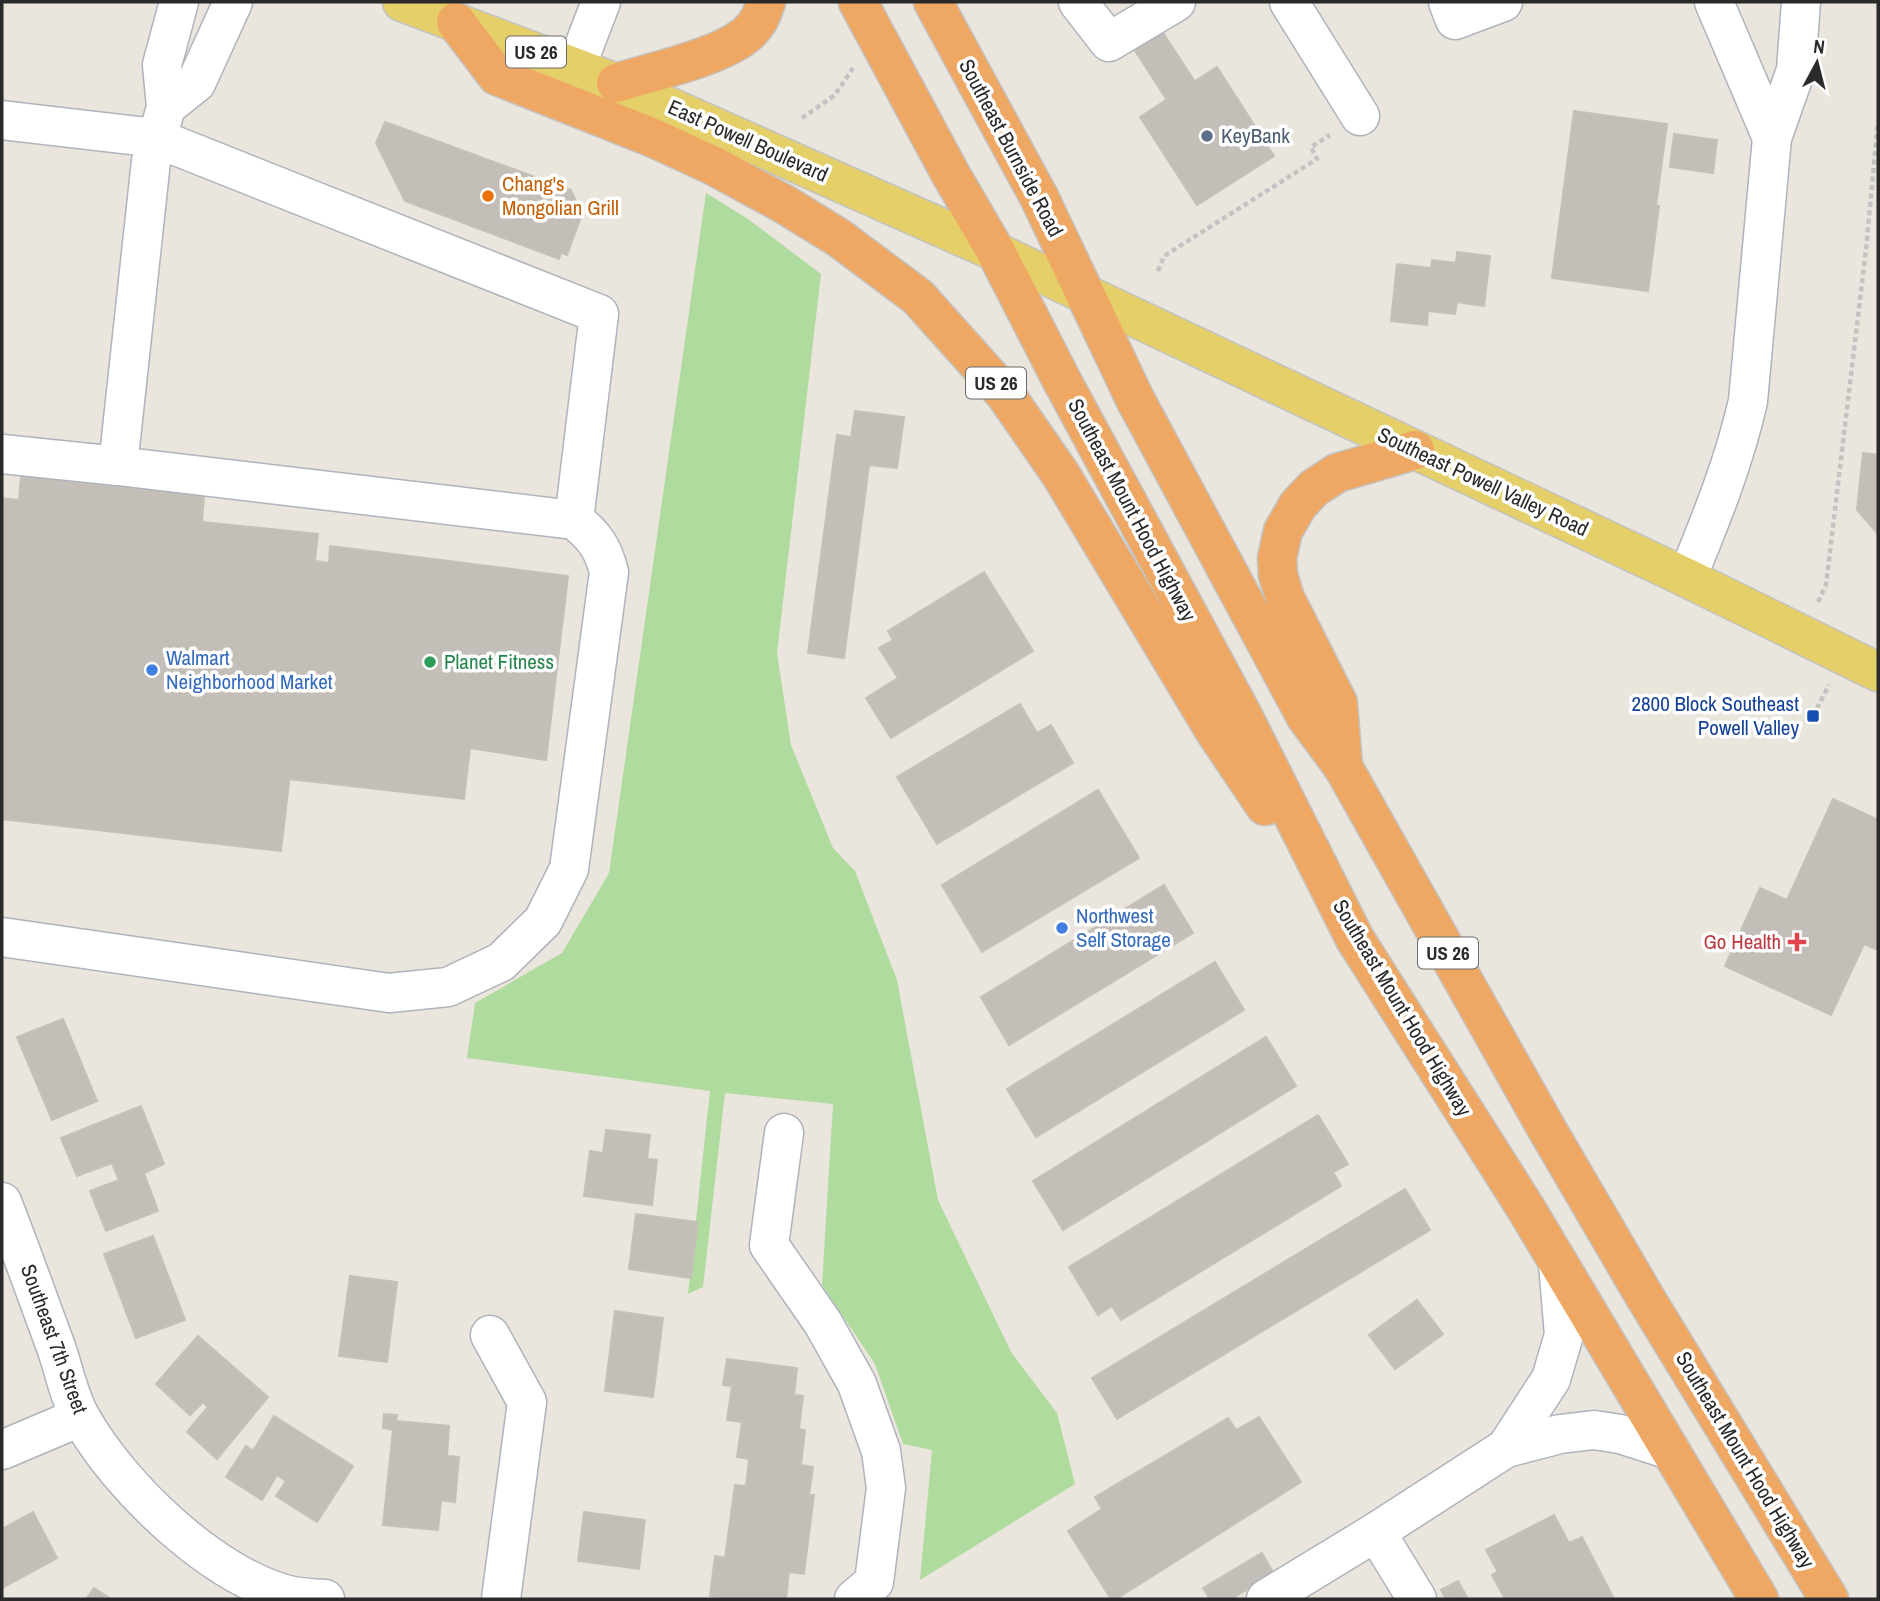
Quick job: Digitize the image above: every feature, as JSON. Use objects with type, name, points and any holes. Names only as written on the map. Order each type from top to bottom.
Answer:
[{"type":"highway","points":[[616,83],[735,43],[751,30],[766,2]]},
{"type":"highway","points":[[858,2],[996,253]]},
{"type":"highway","name":"Southeast Burnside Road","points":[[933,2],[1039,197],[1087,296]]},
{"type":"highway","name":"US 26","points":[[460,12],[497,76],[569,84],[651,137],[784,204],[875,263],[918,297],[1005,394],[1061,475],[1214,730],[1355,939]]},
{"type":"highway","name":"Southeast Mount Hood Highway","points":[[996,253],[1242,714],[1355,939],[1558,1264],[1759,1599]]},
{"type":"highway","name":"Southeast Mount Hood Highway","points":[[1087,296],[1135,399],[1306,717],[1343,768],[1548,1131],[1829,1599]]},
{"type":"highway","points":[[1343,768],[1338,703],[1285,598],[1278,575],[1280,544],[1283,531],[1298,505],[1314,488],[1337,473],[1415,450]]},
{"type":"main road","name":"US 26","points":[[402,2],[460,12]]},
{"type":"main road","name":"East Powell Boulevard","points":[[569,84],[616,83],[1087,296]]},
{"type":"main road","name":"Southeast Powell Valley Road","points":[[1087,296],[1687,578],[1878,673]]},
{"type":"street","points":[[118,466],[151,160],[161,123],[162,65],[179,2]]},
{"type":"street","points":[[161,123],[196,83],[233,2]]},
{"type":"street","points":[[569,84],[601,2]]},
{"type":"street","points":[[1078,2],[1109,42],[1176,2]]},
{"type":"street","points":[[1289,2],[1360,116]]},
{"type":"street","points":[[1452,11],[1503,2]]},
{"type":"street","points":[[1714,2],[1772,138]]},
{"type":"street","points":[[1687,578],[1726,484],[1748,401],[1772,138],[1796,70],[1801,2]]},
{"type":"street","points":[[2,120],[161,123],[599,314],[574,520]]},
{"type":"street","points":[[2,454],[574,520],[592,533],[604,551],[609,572],[569,869],[543,921],[501,962],[448,987],[389,993],[2,937]]},
{"type":"street","points":[[784,1133],[769,1245],[823,1323],[858,1384],[881,1451],[886,1488],[874,1582],[855,1599]]},
{"type":"street","name":"Southeast 7th Street","points":[[2,1202],[80,1417],[115,1466],[143,1500],[174,1530],[210,1556],[248,1578],[288,1595],[325,1599]]},
{"type":"street","points":[[1506,1448],[1551,1379],[1563,1335],[1558,1264]]},
{"type":"street","points":[[489,1335],[527,1402],[501,1599]]},
{"type":"street","points":[[2,1450],[80,1417]]},
{"type":"street","points":[[1266,1599],[1506,1448],[1560,1434],[1594,1430],[1620,1434],[1670,1450]]},
{"type":"street","points":[[1376,1532],[1417,1599]]},
{"type":"path","points":[[803,118],[835,95],[850,70],[884,48]]},
{"type":"path","points":[[1158,271],[1164,256],[1317,159],[1311,147],[1360,116]]},
{"type":"path","points":[[1802,636],[1826,585],[1866,249],[1878,121]]},
{"type":"green space","points":[[706,193],[748,219],[821,274],[777,653],[791,745],[833,848],[855,871],[897,980],[938,1200],[1011,1352],[1057,1413],[1075,1484],[920,1580],[932,1450],[903,1444],[875,1364],[822,1285],[833,1104],[725,1093],[703,1287],[688,1294],[710,1091],[467,1058],[475,1003],[562,953],[609,873]]},
{"type":"building","points":[[1160,28],[1195,82],[1167,100],[1132,46]]},
{"type":"building","name":"KeyBank","points":[[1217,67],[1274,156],[1197,205],[1140,117]]},
{"type":"building","points":[[1574,111],[1667,124],[1648,291],[1552,278]]},
{"type":"building","name":"Chang's Mongolian Grill","points":[[385,122],[571,190],[582,214],[567,255],[561,253],[559,259],[405,201],[376,143]]},
{"type":"building","points":[[1674,134],[1717,140],[1713,173],[1670,167]]},
{"type":"building","points":[[1457,252],[1490,256],[1484,306],[1457,302],[1455,314],[1428,311],[1427,325],[1391,321],[1397,264],[1431,268],[1432,260],[1456,263]]},
{"type":"building","points":[[855,411],[904,417],[897,468],[869,465],[844,658],[808,653],[837,435],[851,437]]},
{"type":"building","points":[[1863,453],[1878,455],[1878,534],[1857,510]]},
{"type":"building","name":"Walmart Neighborhood Market","points":[[21,476],[204,497],[202,522],[318,534],[281,851],[2,819],[2,498],[19,500]]},
{"type":"building","name":"Planet Fitness","points":[[330,546],[568,576],[546,760],[470,748],[464,799],[290,779],[315,561],[329,563]]},
{"type":"building","points":[[984,572],[1033,651],[891,738],[866,698],[898,678],[879,648],[893,640],[888,631]]},
{"type":"building","points":[[1020,704],[1037,733],[1051,725],[1073,763],[937,844],[897,777]]},
{"type":"building","points":[[1098,790],[1139,858],[982,952],[942,885]]},
{"type":"building","points":[[1833,799],[1878,820],[1878,950],[1864,944],[1831,1015],[1725,966],[1760,888],[1787,900]]},
{"type":"building","points":[[1164,885],[1193,933],[1009,1045],[981,997]]},
{"type":"building","points":[[1215,962],[1244,1010],[1036,1137],[1007,1089]]},
{"type":"building","points":[[63,1019],[97,1101],[52,1120],[17,1037]]},
{"type":"building","points":[[1266,1037],[1296,1086],[1063,1230],[1033,1181]]},
{"type":"building","points":[[141,1106],[164,1164],[144,1173],[158,1211],[106,1231],[90,1191],[119,1180],[112,1163],[77,1176],[61,1138]]},
{"type":"building","points":[[1318,1115],[1348,1164],[1333,1172],[1341,1186],[1121,1320],[1112,1306],[1098,1315],[1069,1267]]},
{"type":"building","points":[[606,1130],[650,1135],[647,1159],[657,1160],[652,1205],[584,1196],[590,1151],[603,1153]]},
{"type":"building","points":[[1405,1189],[1430,1230],[1117,1419],[1092,1378]]},
{"type":"building","points":[[636,1214],[698,1222],[691,1278],[629,1269]]},
{"type":"building","points":[[153,1236],[185,1320],[136,1338],[104,1254]]},
{"type":"building","points":[[350,1276],[397,1282],[387,1362],[339,1356]]},
{"type":"building","points":[[1417,1300],[1443,1334],[1395,1369],[1369,1335]]},
{"type":"building","points":[[615,1311],[663,1318],[653,1397],[605,1391]]},
{"type":"building","points":[[198,1336],[268,1397],[217,1459],[187,1432],[208,1407],[203,1402],[190,1415],[156,1384]]},
{"type":"building","points":[[727,1359],[797,1368],[794,1395],[803,1396],[799,1429],[805,1430],[801,1465],[813,1467],[809,1495],[814,1495],[804,1574],[789,1572],[786,1599],[710,1596],[715,1556],[725,1558],[735,1485],[746,1486],[749,1459],[737,1457],[742,1422],[727,1420],[732,1386],[723,1385]]},
{"type":"building","points":[[384,1414],[397,1415],[396,1421],[449,1426],[447,1456],[459,1457],[455,1502],[441,1500],[438,1530],[383,1525],[393,1430],[383,1428]]},
{"type":"building","points":[[274,1416],[353,1466],[317,1522],[276,1496],[286,1481],[277,1475],[262,1500],[226,1477],[246,1446],[253,1451]]},
{"type":"building","points":[[1259,1417],[1301,1482],[1116,1599],[1111,1599],[1068,1531],[1102,1509],[1095,1497],[1228,1418],[1236,1430]]},
{"type":"building","points":[[33,1512],[57,1558],[2,1588],[2,1529]]},
{"type":"building","points":[[584,1512],[645,1520],[639,1569],[578,1561]]},
{"type":"building","points":[[1554,1515],[1569,1543],[1582,1537],[1614,1599],[1505,1599],[1492,1575],[1498,1572],[1486,1550]]},
{"type":"building","points":[[1262,1553],[1274,1574],[1231,1599],[1210,1599],[1203,1588]]},
{"type":"building","points":[[1458,1581],[1468,1599],[1446,1599],[1441,1590]]},
{"type":"building","points":[[94,1588],[111,1599],[86,1599]]},
{"type":"place","name":"KeyBank","points":[[1207,136]]},
{"type":"place","name":"Chang's Mongolian Grill","points":[[488,196]]},
{"type":"place","name":"Planet Fitness","points":[[430,662]]},
{"type":"place","name":"Walmart Neighborhood Market","points":[[152,670]]},
{"type":"place","name":"2800 Block Southeast Powell Valley","points":[[1813,716]]},
{"type":"place","name":"Northwest Self Storage","points":[[1062,928]]},
{"type":"place","name":"Go Health","points":[[1797,942]]}]
